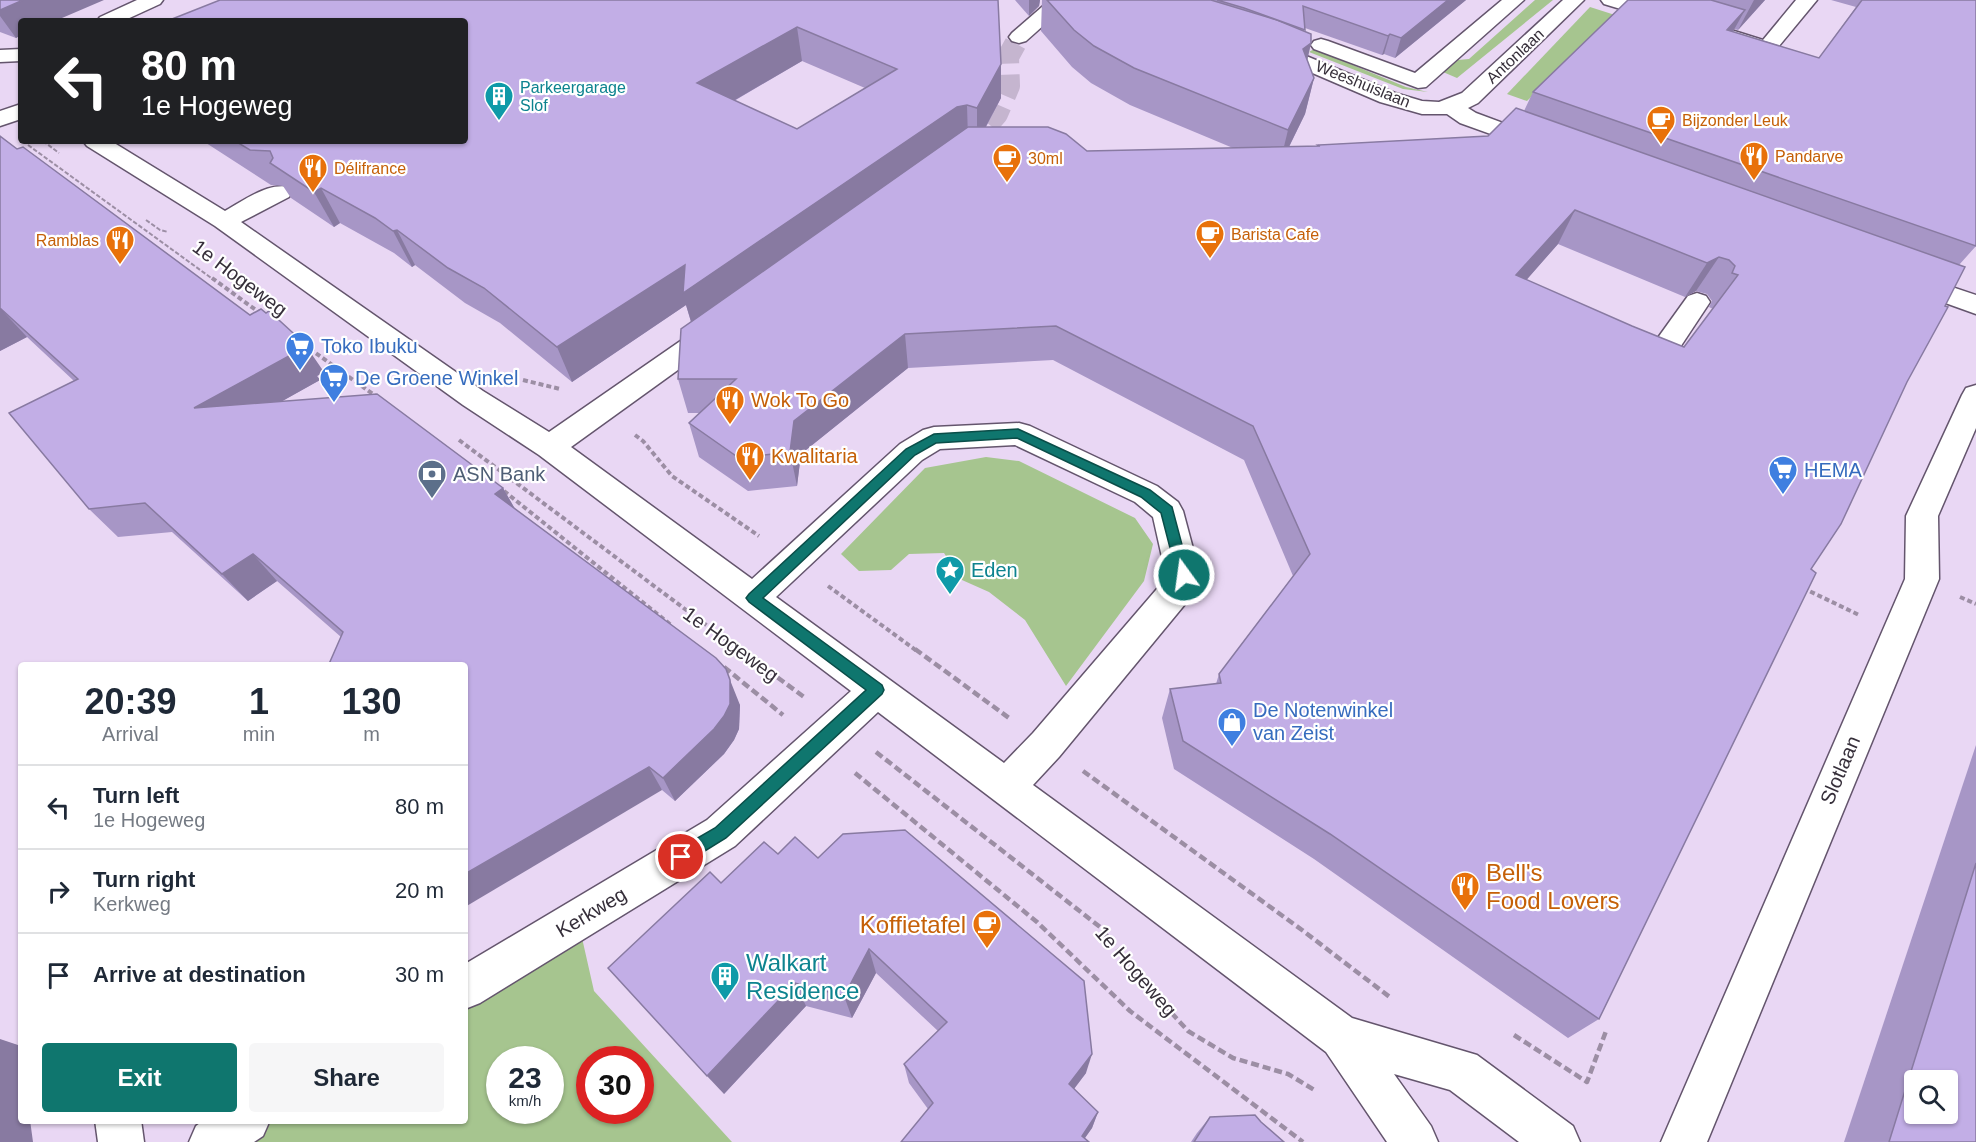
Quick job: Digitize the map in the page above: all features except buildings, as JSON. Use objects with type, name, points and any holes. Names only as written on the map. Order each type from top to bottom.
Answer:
[{"type":"street","points":[[114,18],[153,0]]},
{"type":"street","points":[[1019,38],[1062,0]]},
{"type":"street","points":[[1297,36],[1418,82],[1514,0]]},
{"type":"street","name":"Antonlaan","points":[[1452,107],[1470,98],[1574,0]]},
{"type":"street","points":[[1611,0],[1688,23]]},
{"type":"street","points":[[1710,30],[1767,48],[1807,0]]},
{"type":"street","name":"Weeshuislaan","points":[[1254,42],[1401,102],[1426,107],[1452,107],[1475,121],[1558,152]]},
{"type":"street","points":[[0,56],[18,55]]},
{"type":"street","points":[[0,119],[18,112]]},
{"type":"street","name":"1e Hogeweg","points":[[100,144],[224,220],[473,398],[550,447],[1341,1037],[1415,1142]]},
{"type":"street","points":[[224,220],[280,192]]},
{"type":"street","points":[[1885,272],[1976,305]]},
{"type":"street","points":[[1657,360],[1697,302]]},
{"type":"street","points":[[550,447],[733,317]]},
{"type":"street","name":"Slotlaan","points":[[1684,1142],[1922,579],[1922,516],[1976,395]]},
{"type":"street","points":[[753,598],[910,452],[934,438],[1018,434],[1146,494],[1167,511],[1184,575],[1167,602],[1046,745],[1007,786]]},
{"type":"street","name":"Kerkweg","points":[[468,986],[721,833],[877,690]]},
{"type":"street","name":"1e Hogeweg","points":[[1341,1037],[1461,1071],[1557,1142]]},
{"type":"street","points":[[119,1124],[121,1142]]},
{"type":"street","points":[[212,1142],[241,1124]]},
{"type":"path","points":[[27,144],[268,318]]},
{"type":"path","points":[[47,144],[61,155]]},
{"type":"path","name":"1e Hogeweg","points":[[142,216],[160,230],[177,234]]},
{"type":"path","points":[[297,339],[382,401]]},
{"type":"path","name":"1e Hogeweg","points":[[457,438],[655,588],[829,733],[953,815],[1100,927],[1137,975],[1188,1031],[1233,1058],[1288,1074],[1318,1092]]},
{"type":"path","points":[[501,489],[672,626]]},
{"type":"path","points":[[1802,588],[1898,634]]},
{"type":"path","points":[[718,662],[829,733],[1037,922],[1130,1011],[1303,1142]]},
{"type":"path","points":[[1514,1035],[1587,1082],[1606,1031]]},
{"type":"green space","points":[[1535,0],[1553,0],[1457,78],[1443,72],[1458,60],[1469,59]]},
{"type":"green space","points":[[1590,7],[1615,15],[1527,101],[1507,94]]},
{"type":"green space","points":[[1314,49],[1406,87],[1428,92],[1403,89],[1309,52]]},
{"type":"green space","points":[[986,457],[1019,461],[1135,518],[1153,544],[1144,581],[1066,686],[1025,620],[989,592],[962,580],[944,553],[909,554],[891,570],[859,571],[841,554],[925,468]]},
{"type":"green space","points":[[582,938],[594,991],[644,1046],[576,1046],[576,1124],[654,1124],[654,1057],[732,1142],[241,1142],[270,1124],[468,1124],[468,999]]},
{"type":"tunnel","points":[[967,149],[997,114],[1009,86],[1008,57],[1019,37]]},
{"type":"place","name":"Parkeergarage Slof","points":[[499,122]]},
{"type":"place","name":"Bijzonder Leuk","points":[[1661,146]]},
{"type":"place","name":"Pandarve","points":[[1754,182]]},
{"type":"place","name":"30ml","points":[[1007,184]]},
{"type":"place","name":"Délifrance","points":[[313,194]]},
{"type":"place","name":"Barista Cafe","points":[[1210,260]]},
{"type":"place","name":"Ramblas","points":[[120,266]]},
{"type":"place","name":"Toko Ibuku","points":[[300,372]]},
{"type":"place","name":"De Groene Winkel","points":[[334,404]]},
{"type":"place","name":"Wok To Go","points":[[730,426]]},
{"type":"place","name":"Kwalitaria","points":[[750,482]]},
{"type":"place","name":"HEMA","points":[[1783,496]]},
{"type":"place","name":"ASN Bank","points":[[432,500]]},
{"type":"place","name":"Eden","points":[[950,596]]},
{"type":"place","name":"De Notenwinkel van Zeist","points":[[1232,748]]},
{"type":"place","name":"Bell's Food Lovers","points":[[1465,912]]},
{"type":"place","name":"Koffietafel","points":[[987,950]]},
{"type":"place","name":"Walkart Residence","points":[[725,1002]]},
{"type":"route","points":[[681,857],[721,833],[877,690],[753,598],[910,452],[934,438],[1018,434],[1146,494],[1167,511],[1184,575]]}]
